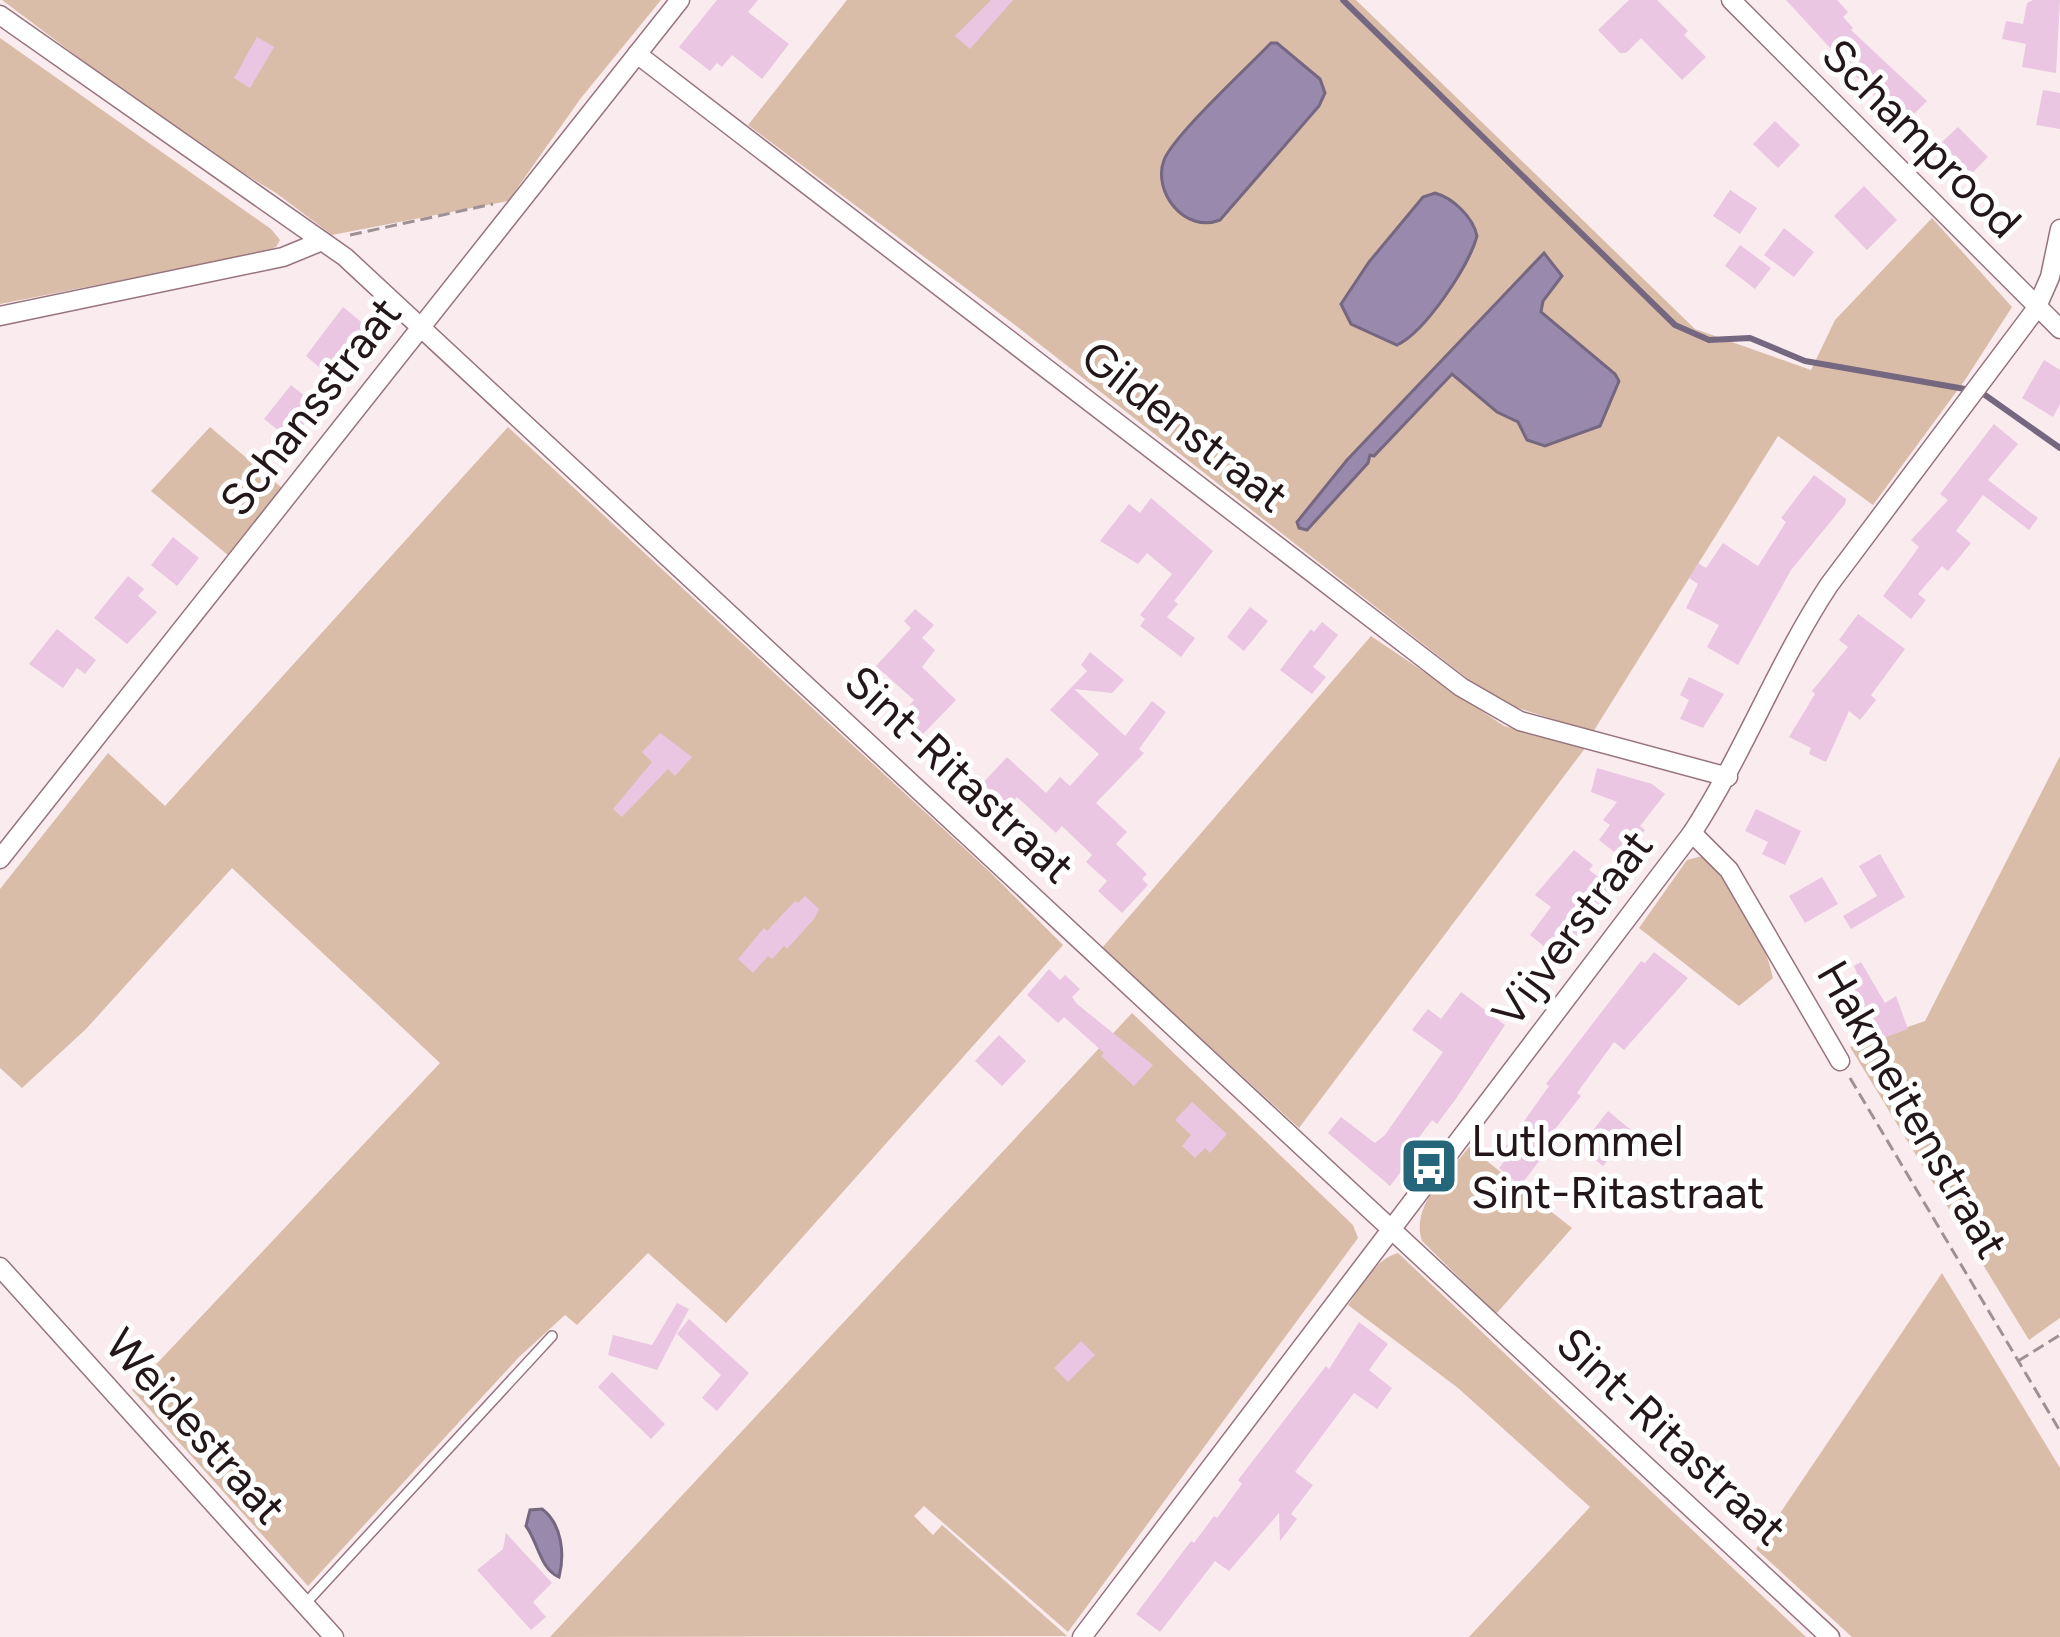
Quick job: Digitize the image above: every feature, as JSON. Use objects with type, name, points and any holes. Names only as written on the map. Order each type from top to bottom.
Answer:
[{"type":"street","name":"Schansstraat","points":[[0,859],[680,0]]},
{"type":"street","name":"Schamprood","points":[[1731,0],[2060,329]]},
{"type":"street","name":"Sint-Ritastraat","points":[[0,15],[345,257],[1829,1637]]},
{"type":"street","name":"Gildenstraat","points":[[637,54],[1461,687],[1520,721],[1728,777]]},
{"type":"street","name":"Vijverstraat","points":[[1082,1637],[1692,833],[1728,777],[1804,623],[1828,585],[2036,309],[2050,277],[2060,229]]},
{"type":"street","points":[[0,316],[283,257],[322,241]]},
{"type":"street","name":"Hakmeitenstraat","points":[[1692,833],[1720,856],[1840,1061]]},
{"type":"street","name":"Weidestraat","points":[[0,1267],[334,1637]]},
{"type":"lane","points":[[305,1604],[552,1336]]},
{"type":"path","points":[[322,241],[524,197]]},
{"type":"path","name":"Hakmeitenstraat","points":[[1840,1061],[2060,1431]]},
{"type":"path","points":[[2016,1362],[2060,1335]]},
{"type":"shaded area","points":[[2,0],[661,0],[581,98],[508,201],[332,235],[276,193],[187,139]]},
{"type":"shaded area","points":[[847,0],[1356,0],[1695,329],[1811,370],[1835,320],[1932,218],[2012,307],[1873,505],[1778,436],[1593,732],[1496,701],[1015,325],[748,125]]},
{"type":"shaded area","points":[[0,38],[271,229],[280,240],[276,247],[0,304]]},
{"type":"shaded area","points":[[1271,43],[1320,79],[1325,93],[1319,106],[1220,220],[1207,223],[1184,216],[1167,197],[1164,160],[1196,118]]},
{"type":"shaded area","points":[[1435,193],[1461,209],[1477,236],[1444,297],[1420,327],[1397,345],[1351,324],[1341,304],[1423,197]]},
{"type":"shaded area","points":[[1544,253],[1562,276],[1543,301],[1541,312],[1619,381],[1600,426],[1545,446],[1527,440],[1518,422],[1497,412],[1452,374],[1370,455],[1368,463],[1307,530],[1299,528],[1297,522],[1347,460]]},
{"type":"shaded area","points":[[210,427],[282,488],[229,556],[151,491]]},
{"type":"shaded area","points":[[508,427],[1063,945],[726,1323],[648,1253],[577,1325],[565,1315],[519,1357],[308,1586],[132,1390],[440,1063],[232,868],[86,1029],[22,1088],[0,1068],[0,889],[108,753],[165,806]]},
{"type":"shaded area","points":[[1371,636],[1504,726],[1586,747],[1299,1128],[1102,948]]},
{"type":"shaded area","points":[[2060,756],[2060,1318],[2029,1340],[1850,1047],[1925,1021]]},
{"type":"shaded area","points":[[1706,855],[1747,912],[1773,978],[1739,1006],[1639,928],[1687,860]]},
{"type":"shaded area","points":[[1132,1013],[1353,1225],[1358,1238],[1068,1632],[924,1506],[914,1516],[933,1535],[942,1525],[1067,1636],[550,1637]]},
{"type":"shaded area","points":[[1469,1147],[1572,1228],[1496,1314],[1422,1241],[1421,1215],[1426,1203]]},
{"type":"shaded area","points":[[1398,1253],[1806,1637],[1469,1637],[1590,1507],[1458,1388],[1348,1305],[1376,1267]]},
{"type":"shaded area","points":[[1942,1273],[2060,1468],[2060,1637],[1852,1637],[1756,1549]]},
{"type":"shaded area","points":[[542,1509],[560,1540],[559,1577],[543,1562],[526,1526],[530,1510]]},
{"type":"building","points":[[717,0],[758,0],[748,12],[789,44],[762,79],[732,55],[722,67],[717,63],[710,71],[679,47]]},
{"type":"building","points":[[991,0],[1013,0],[970,49],[955,36]]},
{"type":"building","points":[[1629,0],[1657,0],[1706,57],[1682,80],[1641,38],[1620,53],[1598,30]]},
{"type":"building","points":[[1786,0],[1837,0],[1848,12],[1843,17],[1851,30],[1927,101],[1902,126]]},
{"type":"building","points":[[2060,0],[2056,73],[2022,67],[2026,44],[2002,39],[2006,21],[2023,24],[2027,3]]},
{"type":"building","points":[[257,37],[274,47],[250,88],[234,78]]},
{"type":"building","points":[[2043,90],[2060,93],[2060,129],[2036,125]]},
{"type":"building","points":[[1775,121],[1800,145],[1778,168],[1753,144]]},
{"type":"building","points":[[1958,127],[1988,157],[1971,174],[1941,143]]},
{"type":"building","points":[[1864,186],[1897,220],[1867,250],[1834,216]]},
{"type":"building","points":[[1730,190],[1757,208],[1740,234],[1713,216]]},
{"type":"building","points":[[1784,228],[1814,252],[1794,277],[1764,255]]},
{"type":"building","points":[[1740,245],[1771,268],[1755,289],[1725,266]]},
{"type":"building","points":[[343,307],[371,330],[332,378],[306,356]]},
{"type":"building","points":[[2044,360],[2060,370],[2060,404],[2053,417],[2022,398]]},
{"type":"building","points":[[291,385],[317,406],[292,441],[264,419]]},
{"type":"building","points":[[1994,424],[2018,444],[1988,480],[2038,518],[2029,530],[1983,495],[1956,531],[1971,543],[1948,571],[1942,566],[1918,594],[1926,600],[1911,619],[1883,596],[1919,547],[1911,540],[1948,500],[1940,494]]},
{"type":"building","points":[[1814,475],[1846,499],[1845,504],[1791,570],[1738,665],[1707,647],[1719,625],[1686,608],[1698,584],[1689,578],[1698,563],[1706,568],[1723,543],[1758,566],[1786,522],[1781,518]]},
{"type":"building","points":[[1151,498],[1213,551],[1167,617],[1195,638],[1181,657],[1140,626],[1145,619],[1140,615],[1172,574],[1147,553],[1138,564],[1100,541],[1129,504],[1140,513]]},
{"type":"building","points":[[173,537],[199,558],[177,586],[151,565]]},
{"type":"building","points":[[128,576],[144,589],[138,596],[157,612],[127,644],[94,618]]},
{"type":"building","points":[[1250,607],[1268,621],[1244,651],[1227,637]]},
{"type":"building","points":[[915,609],[934,625],[922,638],[935,650],[922,667],[956,700],[922,735],[901,715],[914,700],[876,666],[911,628],[904,621]]},
{"type":"building","points":[[1858,614],[1905,649],[1871,695],[1876,700],[1860,720],[1849,711],[1826,762],[1789,737],[1815,694],[1812,691],[1848,647],[1839,640]]},
{"type":"building","points":[[1322,622],[1338,635],[1313,667],[1326,677],[1312,694],[1280,670],[1311,629],[1314,632]]},
{"type":"building","points":[[57,629],[96,660],[85,674],[77,668],[63,688],[29,664]]},
{"type":"building","points":[[1090,652],[1124,680],[1112,693],[1074,689],[1125,736],[1152,701],[1166,712],[1139,749],[1144,753],[1096,803],[1127,832],[1116,844],[1147,874],[1142,879],[1148,885],[1122,913],[1098,891],[1107,881],[1086,862],[1092,855],[1062,826],[1056,833],[1017,797],[1010,805],[982,784],[1007,757],[1046,793],[1060,777],[1070,786],[1099,754],[1050,710],[1087,671],[1081,665]]},
{"type":"building","points":[[1689,677],[1724,694],[1703,728],[1680,719],[1689,700],[1680,695]]},
{"type":"building","points":[[660,733],[692,757],[675,776],[668,769],[622,817],[613,809],[652,762],[642,752]]},
{"type":"building","points":[[1597,768],[1652,784],[1665,794],[1640,826],[1645,830],[1623,859],[1599,840],[1610,825],[1603,820],[1617,802],[1591,792]]},
{"type":"building","points":[[1756,809],[1801,831],[1785,865],[1762,854],[1768,842],[1745,831]]},
{"type":"building","points":[[1574,850],[1593,865],[1589,870],[1615,889],[1563,953],[1530,935],[1551,907],[1535,895]]},
{"type":"building","points":[[1880,854],[1905,897],[1851,929],[1843,916],[1877,896],[1859,866]]},
{"type":"building","points":[[1822,877],[1838,904],[1805,923],[1789,896]]},
{"type":"building","points":[[805,896],[819,909],[814,919],[787,949],[784,946],[772,959],[768,956],[753,973],[738,959],[764,928],[767,931]]},
{"type":"building","points":[[1654,952],[1688,978],[1624,1050],[1614,1042],[1548,1138],[1554,1142],[1520,1186],[1499,1168],[1511,1153],[1505,1148],[1549,1086],[1546,1084],[1641,961],[1645,963]]},
{"type":"building","points":[[1861,962],[1885,1003],[1896,996],[1908,1029],[1881,1039],[1869,1008],[1860,1013],[1842,982],[1857,973],[1854,966]]},
{"type":"building","points":[[1049,969],[1060,980],[1065,975],[1080,989],[1072,997],[1077,1004],[1153,1065],[1134,1086],[1064,1017],[1058,1023],[1027,995]]},
{"type":"building","points":[[1461,992],[1505,1025],[1437,1124],[1432,1120],[1408,1152],[1413,1156],[1390,1186],[1328,1133],[1341,1117],[1375,1143],[1385,1135],[1443,1052],[1412,1030],[1428,1009],[1441,1019]]},
{"type":"building","points":[[999,1035],[1026,1061],[1002,1086],[975,1061]]},
{"type":"building","points":[[1192,1102],[1227,1134],[1210,1153],[1205,1148],[1195,1158],[1182,1146],[1191,1135],[1175,1120]]},
{"type":"building","points":[[1608,1111],[1631,1130],[1603,1166],[1580,1147]]},
{"type":"building","points":[[677,1303],[689,1309],[657,1370],[608,1355],[613,1335],[652,1345]]},
{"type":"building","points":[[689,1319],[749,1373],[717,1411],[702,1398],[721,1375],[677,1334]]},
{"type":"building","points":[[1359,1322],[1388,1344],[1369,1370],[1392,1388],[1377,1409],[1354,1393],[1295,1472],[1313,1485],[1291,1514],[1297,1519],[1280,1541],[1279,1513],[1229,1571],[1215,1561],[1160,1632],[1136,1614],[1191,1541],[1217,1518],[1242,1484],[1238,1480],[1326,1366],[1329,1369]]},
{"type":"building","points":[[1081,1341],[1095,1355],[1068,1382],[1054,1368]]},
{"type":"building","points":[[612,1372],[665,1424],[651,1439],[598,1387]]},
{"type":"building","points":[[506,1533],[552,1583],[533,1602],[546,1617],[531,1630],[477,1570],[503,1549]]},
{"type":"waterway","points":[[1343,0],[1675,325],[1709,340],[1750,338],[1805,361],[1965,389]]},
{"type":"waterway","points":[[1985,395],[2060,448]]},
{"type":"place","name":"Lutlommel Sint-Ritastraat","points":[[1429,1166]]}]
